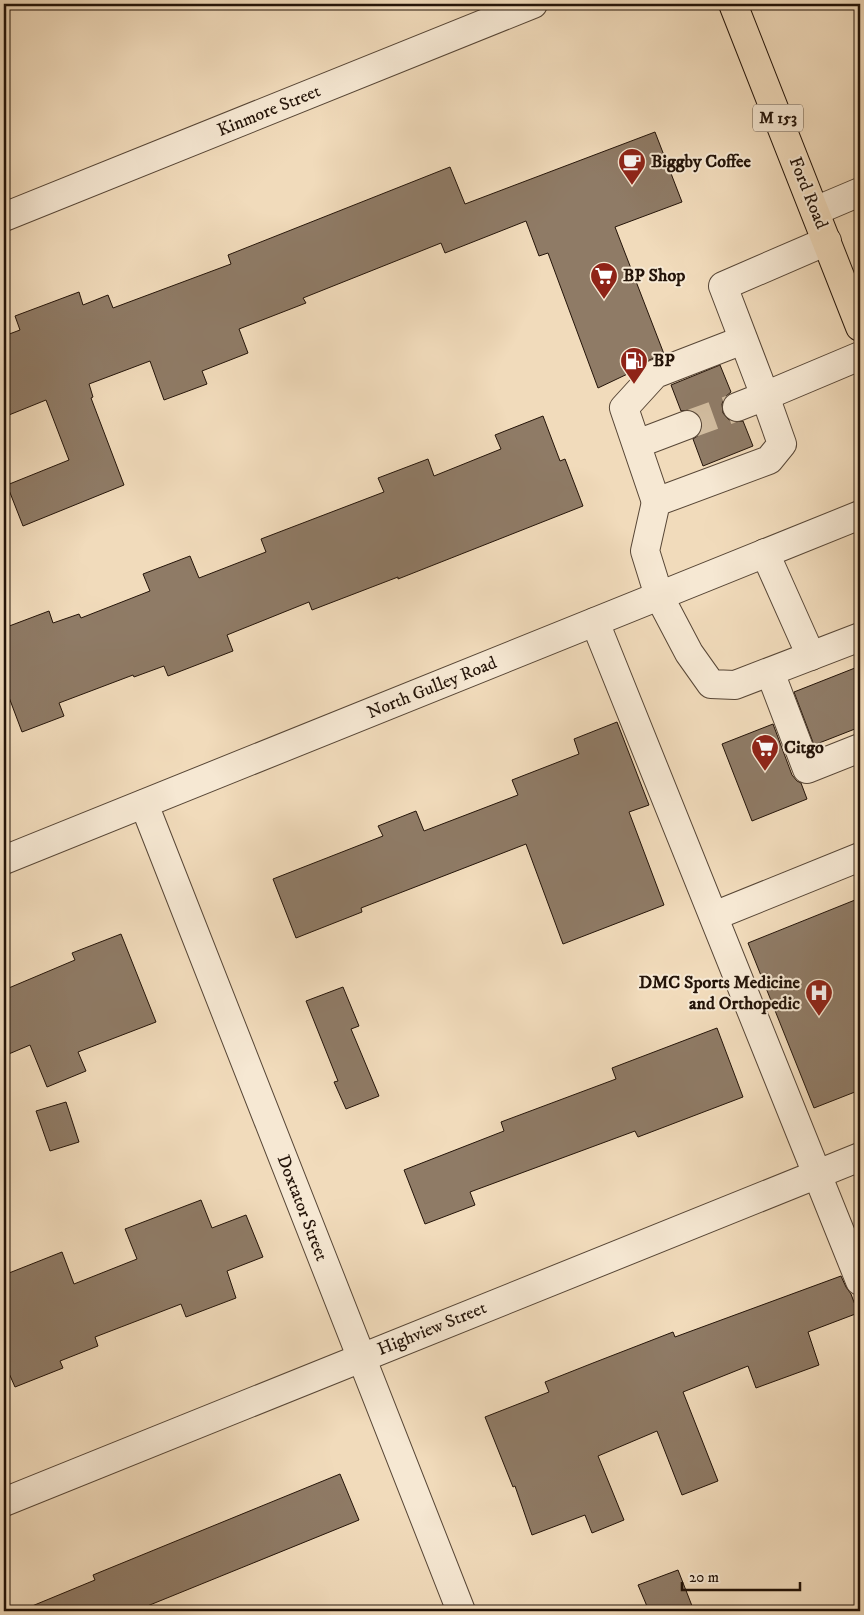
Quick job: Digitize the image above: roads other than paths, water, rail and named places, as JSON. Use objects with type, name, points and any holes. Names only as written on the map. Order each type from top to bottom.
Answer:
[{"type":"main road","name":"Ford Road","points":[[733,4],[827,241],[854,291],[860,327]]},
{"type":"street","name":"Kinmore Street","points":[[4,217],[533,4]]},
{"type":"street","points":[[815,211],[860,192]]},
{"type":"street","points":[[656,502],[769,460],[782,444],[723,286],[827,241]]},
{"type":"street","points":[[743,340],[655,374],[624,408],[656,502],[645,551],[659,596],[690,653],[711,684],[735,684],[860,637]]},
{"type":"street","points":[[737,407],[860,356]]},
{"type":"street","points":[[637,444],[687,425]]},
{"type":"street","name":"North Gulley Road","points":[[4,860],[860,515]]},
{"type":"street","points":[[765,554],[811,656]]},
{"type":"street","points":[[596,622],[860,1282]]},
{"type":"street","points":[[770,672],[807,769],[860,748]]},
{"type":"street","name":"Doxtator Street","points":[[144,804],[461,1611]]},
{"type":"street","points":[[714,916],[860,857]]},
{"type":"street","name":"Highview Street","points":[[4,1502],[860,1157]]},
{"type":"tunnel","points":[[687,425],[737,407]]},
{"type":"place","name":"Biggby Coffee","points":[[632,186]]},
{"type":"place","name":"BP Shop","points":[[604,300]]},
{"type":"place","name":"BP","points":[[634,385]]},
{"type":"place","name":"Citgo","points":[[765,772]]},
{"type":"place","name":"DMC Sports Medicine and Orthopedic","points":[[819,1017]]}]
